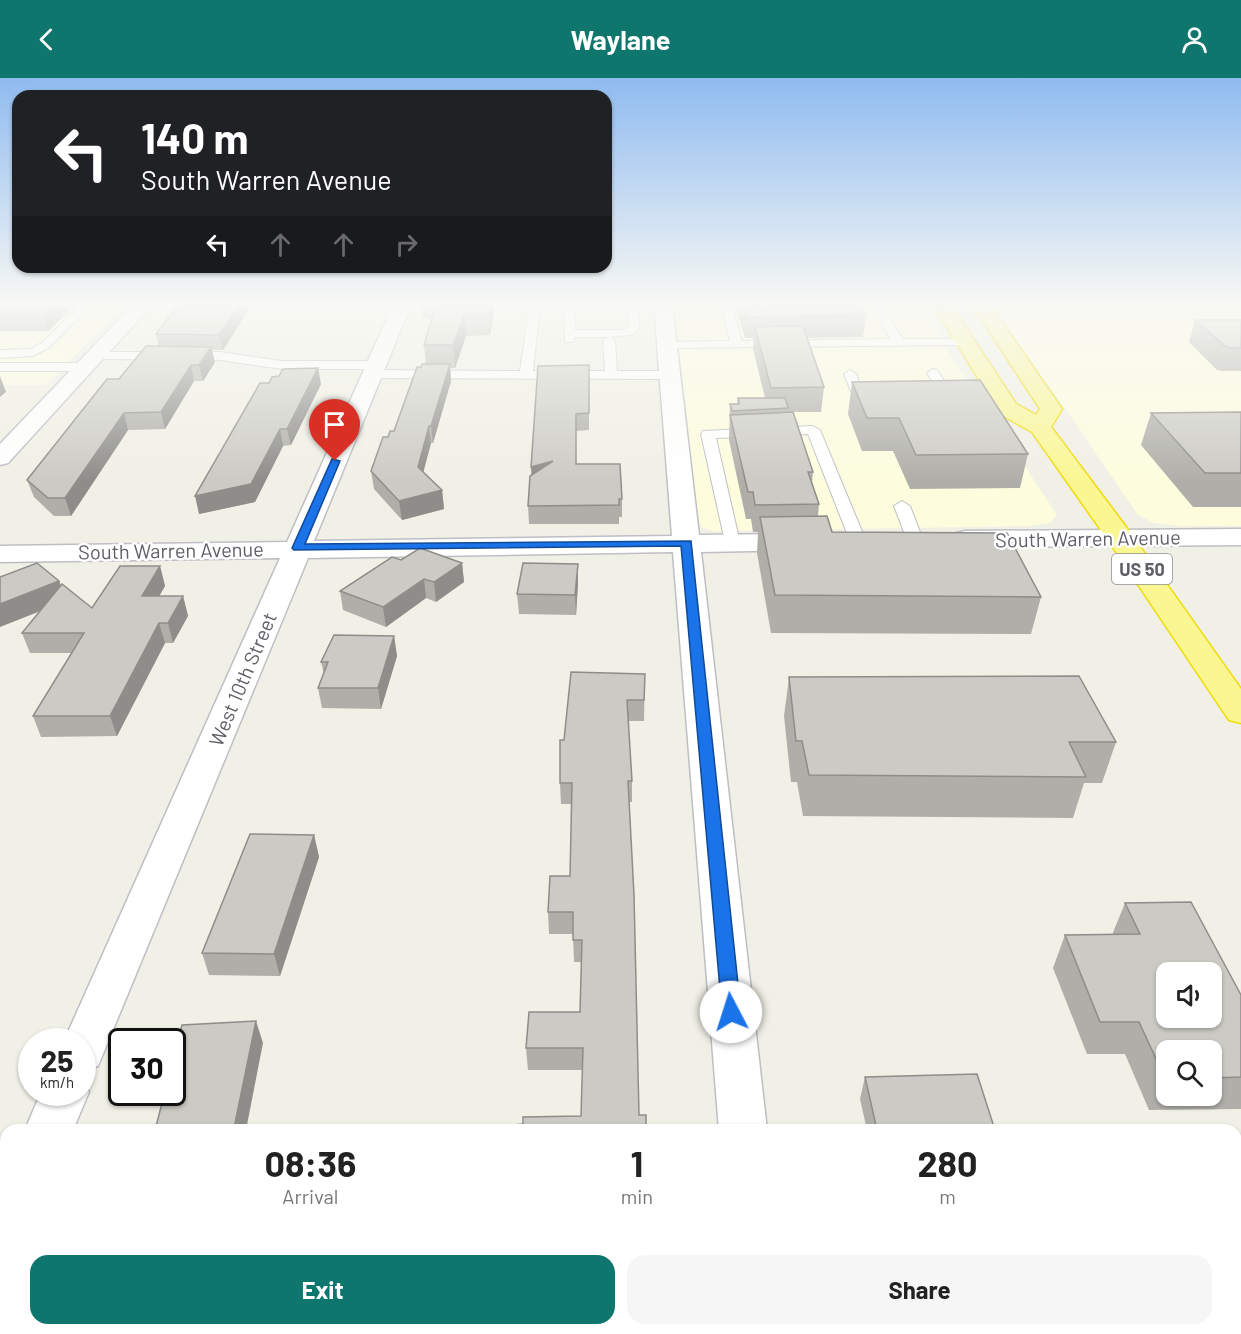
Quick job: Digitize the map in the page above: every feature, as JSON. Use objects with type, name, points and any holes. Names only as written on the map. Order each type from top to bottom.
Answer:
[{"type":"highway","name":"US 50","points":[[976,364],[994,396],[1008,409],[1040,427],[1120,537],[1241,713]]},
{"type":"highway","points":[[1020,364],[1051,409],[1040,427]]},
{"type":"street","points":[[0,458],[88,364]]},
{"type":"street","name":"West 10th Street","points":[[92,1028],[378,364]]},
{"type":"street","points":[[664,364],[687,543],[742,1124]]},
{"type":"street","name":"South Warren Avenue","points":[[0,554],[298,548],[1241,537]]},
{"type":"street","points":[[52,1124],[59,1106]]},
{"type":"lane","points":[[23,367],[27,364]]},
{"type":"lane","points":[[0,367],[61,364]]},
{"type":"lane","points":[[272,364],[526,375],[611,375],[626,364]]},
{"type":"lane","points":[[526,375],[527,364]]},
{"type":"lane","points":[[610,364],[611,375]]},
{"type":"lane","points":[[933,373],[948,396],[969,396]]},
{"type":"lane","points":[[850,374],[859,396]]},
{"type":"lane","points":[[732,543],[708,434],[813,430],[886,541]]},
{"type":"lane","points":[[886,541],[902,506]]},
{"type":"shaded area","points":[[0,364],[67,364],[46,385],[0,385]]},
{"type":"shaded area","points":[[681,364],[957,364],[1057,515],[1050,523],[1028,526],[712,531],[701,527],[696,519]]},
{"type":"shaded area","points":[[1033,364],[1241,364],[1241,526],[1179,526],[1154,523],[1138,515]]},
{"type":"building","points":[[132,364],[200,364],[191,365],[161,412],[124,413],[65,498],[48,498],[27,480],[107,379],[119,379]]},
{"type":"building","points":[[422,364],[450,364],[418,467],[442,490],[399,501],[371,471],[383,437],[388,437],[390,431],[394,431],[417,367],[421,367]]},
{"type":"building","points":[[765,364],[816,364],[824,387],[771,388]]},
{"type":"building","points":[[589,365],[589,413],[576,414],[576,464],[620,464],[622,499],[619,499],[619,505],[528,506],[530,476],[553,461],[531,467],[538,366]]},
{"type":"building","points":[[318,368],[287,429],[280,429],[251,484],[195,496],[260,383],[269,383],[272,377],[279,376],[283,369]]},
{"type":"building","points":[[980,380],[1028,454],[916,455],[899,418],[867,418],[852,382]]},
{"type":"building","points":[[738,398],[785,398],[788,408],[732,411],[730,404],[739,404]]},
{"type":"building","points":[[793,412],[813,472],[808,472],[819,504],[755,505],[753,492],[748,492],[730,415]]},
{"type":"building","points":[[1241,412],[1241,473],[1205,473],[1151,413]]},
{"type":"building","points":[[827,516],[832,532],[1007,533],[1041,597],[775,595],[760,517]]},
{"type":"building","points":[[420,548],[462,563],[434,582],[424,579],[383,607],[340,591],[392,557],[401,560]]},
{"type":"building","points":[[37,563],[59,581],[0,604],[0,577]]},
{"type":"building","points":[[523,563],[578,564],[575,595],[517,594]]},
{"type":"building","points":[[120,566],[160,566],[142,596],[183,596],[168,623],[159,623],[110,716],[33,716],[84,633],[22,633],[62,584],[92,608]]},
{"type":"building","points":[[334,635],[394,636],[378,688],[318,688],[328,662],[321,662]]},
{"type":"building","points":[[571,672],[645,674],[644,700],[627,700],[632,781],[628,781],[634,895],[639,1115],[646,1115],[646,1124],[523,1124],[523,1117],[581,1116],[583,1048],[526,1048],[529,1012],[580,1012],[582,940],[573,940],[573,912],[548,912],[550,876],[570,876],[572,783],[560,783],[560,740],[564,740]]},
{"type":"building","points":[[1079,676],[1116,742],[1069,742],[1086,777],[809,775],[802,741],[796,741],[789,677]]},
{"type":"building","points":[[250,834],[314,835],[274,954],[202,953]]},
{"type":"building","points":[[1191,902],[1241,995],[1241,1077],[1222,1078],[1222,1040],[1156,1040],[1156,1059],[1139,1022],[1100,1022],[1065,935],[1140,934],[1125,903]]},
{"type":"building","points":[[256,1021],[235,1124],[157,1124],[161,1106],[186,1106],[186,1028],[181,1028],[182,1025]]},
{"type":"building","points":[[977,1074],[993,1124],[876,1124],[865,1077]]},
{"type":"route","points":[[335,461],[298,548],[687,543],[731,1012]]}]
